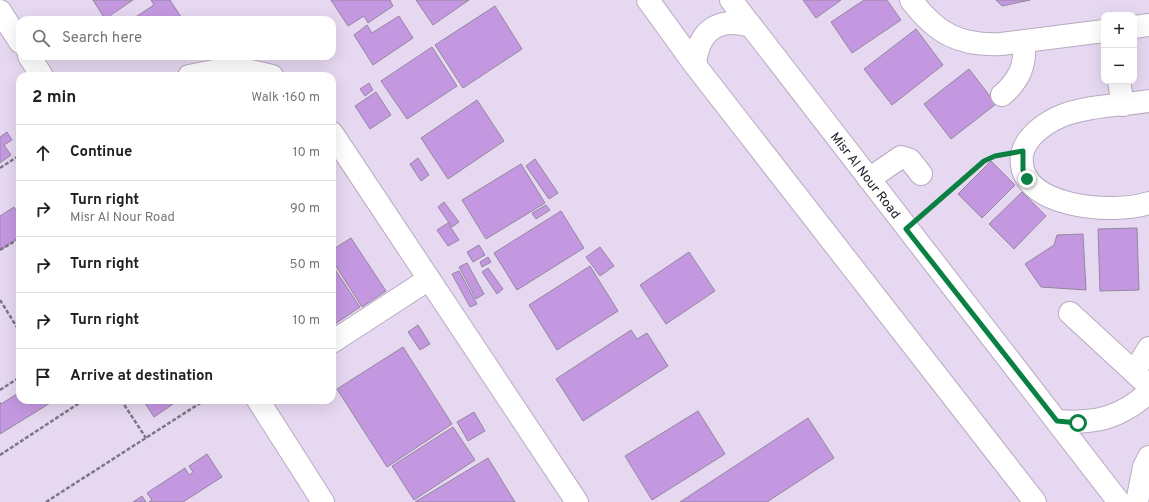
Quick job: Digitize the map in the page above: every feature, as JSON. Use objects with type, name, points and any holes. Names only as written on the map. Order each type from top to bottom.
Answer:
[{"type":"street","points":[[648,0],[695,65],[1035,502]]},
{"type":"street","name":"Misr Al Nour Road","points":[[731,0],[906,229],[1119,502]]},
{"type":"street","points":[[911,0],[924,17],[936,28],[951,37],[967,42],[984,44],[1024,41],[1101,31]]},
{"type":"street","points":[[0,11],[16,36]]},
{"type":"street","points":[[695,65],[696,51],[702,38],[711,29],[724,23],[738,22],[751,26]]},
{"type":"street","points":[[1137,27],[1149,25]]},
{"type":"street","points":[[1002,95],[1010,88],[1021,72],[1025,52],[1024,41]]},
{"type":"street","points":[[32,60],[39,72]]},
{"type":"street","points":[[209,72],[234,67],[255,72]]},
{"type":"street","points":[[1120,84],[1123,105]]},
{"type":"street","points":[[1149,101],[1072,112],[1060,117],[1037,132],[1027,141],[1023,151],[1023,170],[1027,179],[1033,186],[1061,200],[1082,206],[1103,209],[1125,208],[1149,203]]},
{"type":"street","points":[[336,139],[577,502]]},
{"type":"street","points":[[869,179],[901,157],[910,160],[921,174]]},
{"type":"street","points":[[336,339],[429,279]]},
{"type":"street","points":[[1070,313],[1141,379],[1149,348]]},
{"type":"street","points":[[1057,421],[1078,423],[1099,420],[1119,414],[1137,403],[1149,392]]},
{"type":"street","points":[[261,404],[323,502]]},
{"type":"street","points":[[1137,502],[1144,467],[1149,457]]},
{"type":"path","points":[[906,229],[984,161],[995,156],[1023,151]]},
{"type":"path","points":[[0,168],[16,158]]},
{"type":"path","points":[[0,250],[16,240]]},
{"type":"path","points":[[0,300],[16,326]]},
{"type":"path","points":[[0,390],[16,380]]},
{"type":"path","points":[[0,455],[78,404]]},
{"type":"path","points":[[124,404],[146,438]]},
{"type":"path","points":[[46,502],[199,404]]},
{"type":"building","points":[[93,0],[133,0],[109,16],[103,16]]},
{"type":"building","points":[[151,0],[170,0],[180,16],[137,16],[154,5]]},
{"type":"building","points":[[331,0],[390,0],[393,6],[368,23],[364,16],[348,26]]},
{"type":"building","points":[[416,0],[469,0],[433,25]]},
{"type":"building","points":[[803,0],[841,0],[816,18]]},
{"type":"building","points":[[864,0],[887,0],[901,20],[852,53],[831,22]]},
{"type":"building","points":[[996,0],[1030,0],[1002,6]]},
{"type":"building","points":[[495,6],[522,49],[463,88],[435,45]]},
{"type":"building","points":[[399,16],[413,38],[373,65],[354,35],[367,25],[372,33]]},
{"type":"building","points":[[916,29],[943,65],[892,105],[864,69]]},
{"type":"building","points":[[432,47],[457,86],[407,119],[381,81]]},
{"type":"building","points":[[969,69],[996,104],[951,139],[924,104]]},
{"type":"building","points":[[369,83],[373,90],[365,96],[360,89]]},
{"type":"building","points":[[376,92],[391,115],[370,129],[355,106]]},
{"type":"building","points":[[477,100],[504,141],[448,179],[421,138]]},
{"type":"building","points":[[7,132],[12,140],[4,145],[11,155],[0,163],[0,137]]},
{"type":"building","points":[[418,158],[429,175],[421,181],[410,164]]},
{"type":"building","points":[[535,159],[558,193],[549,199],[526,166]]},
{"type":"building","points":[[991,161],[1015,185],[982,218],[958,194]]},
{"type":"building","points":[[521,164],[545,203],[486,239],[462,200]]},
{"type":"building","points":[[1022,192],[1046,216],[1014,249],[989,224]]},
{"type":"building","points":[[444,202],[459,222],[452,227],[438,207]]},
{"type":"building","points":[[546,205],[550,210],[536,219],[532,213]]},
{"type":"building","points":[[14,207],[16,210],[16,240],[0,250],[0,216]]},
{"type":"building","points":[[561,211],[584,248],[517,290],[494,253]]},
{"type":"building","points":[[448,223],[459,240],[448,246],[437,230]]},
{"type":"building","points":[[1137,228],[1139,290],[1100,291],[1098,229]]},
{"type":"building","points":[[1083,234],[1086,290],[1041,287],[1025,264],[1054,245],[1057,235]]},
{"type":"building","points":[[351,238],[386,291],[362,307],[336,266],[336,247]]},
{"type":"building","points":[[479,245],[485,255],[473,262],[467,252]]},
{"type":"building","points":[[600,247],[614,266],[600,276],[586,257]]},
{"type":"building","points":[[689,252],[715,291],[666,324],[640,285]]},
{"type":"building","points":[[488,257],[491,262],[482,267],[480,262]]},
{"type":"building","points":[[467,263],[484,294],[476,299],[459,267]]},
{"type":"building","points":[[590,266],[618,311],[557,350],[529,305]]},
{"type":"building","points":[[488,268],[503,289],[497,294],[482,272]]},
{"type":"building","points":[[336,271],[360,307],[336,323]]},
{"type":"building","points":[[459,271],[477,304],[470,307],[452,274]]},
{"type":"building","points":[[418,325],[430,344],[420,350],[408,332]]},
{"type":"building","points":[[631,330],[637,339],[647,333],[668,366],[583,421],[556,379]]},
{"type":"building","points":[[403,347],[452,424],[387,467],[337,389]]},
{"type":"building","points":[[16,395],[16,404],[49,404],[0,434],[0,402],[1,404]]},
{"type":"building","points":[[146,404],[173,404],[154,417]]},
{"type":"building","points":[[698,411],[725,454],[652,500],[625,456]]},
{"type":"building","points":[[474,412],[485,431],[468,441],[457,422]]},
{"type":"building","points":[[808,418],[834,458],[767,502],[680,502]]},
{"type":"building","points":[[453,427],[475,460],[414,500],[392,466]]},
{"type":"building","points":[[207,454],[222,477],[183,502],[149,502],[152,500],[147,493],[185,468],[189,475],[193,472],[189,466]]},
{"type":"building","points":[[488,458],[515,502],[415,502]]},
{"type":"building","points":[[142,496],[146,502],[133,502]]},
{"type":"route","points":[[1027,179],[1023,170],[1023,151],[995,156],[984,161],[906,229],[1057,421],[1078,423]]}]
